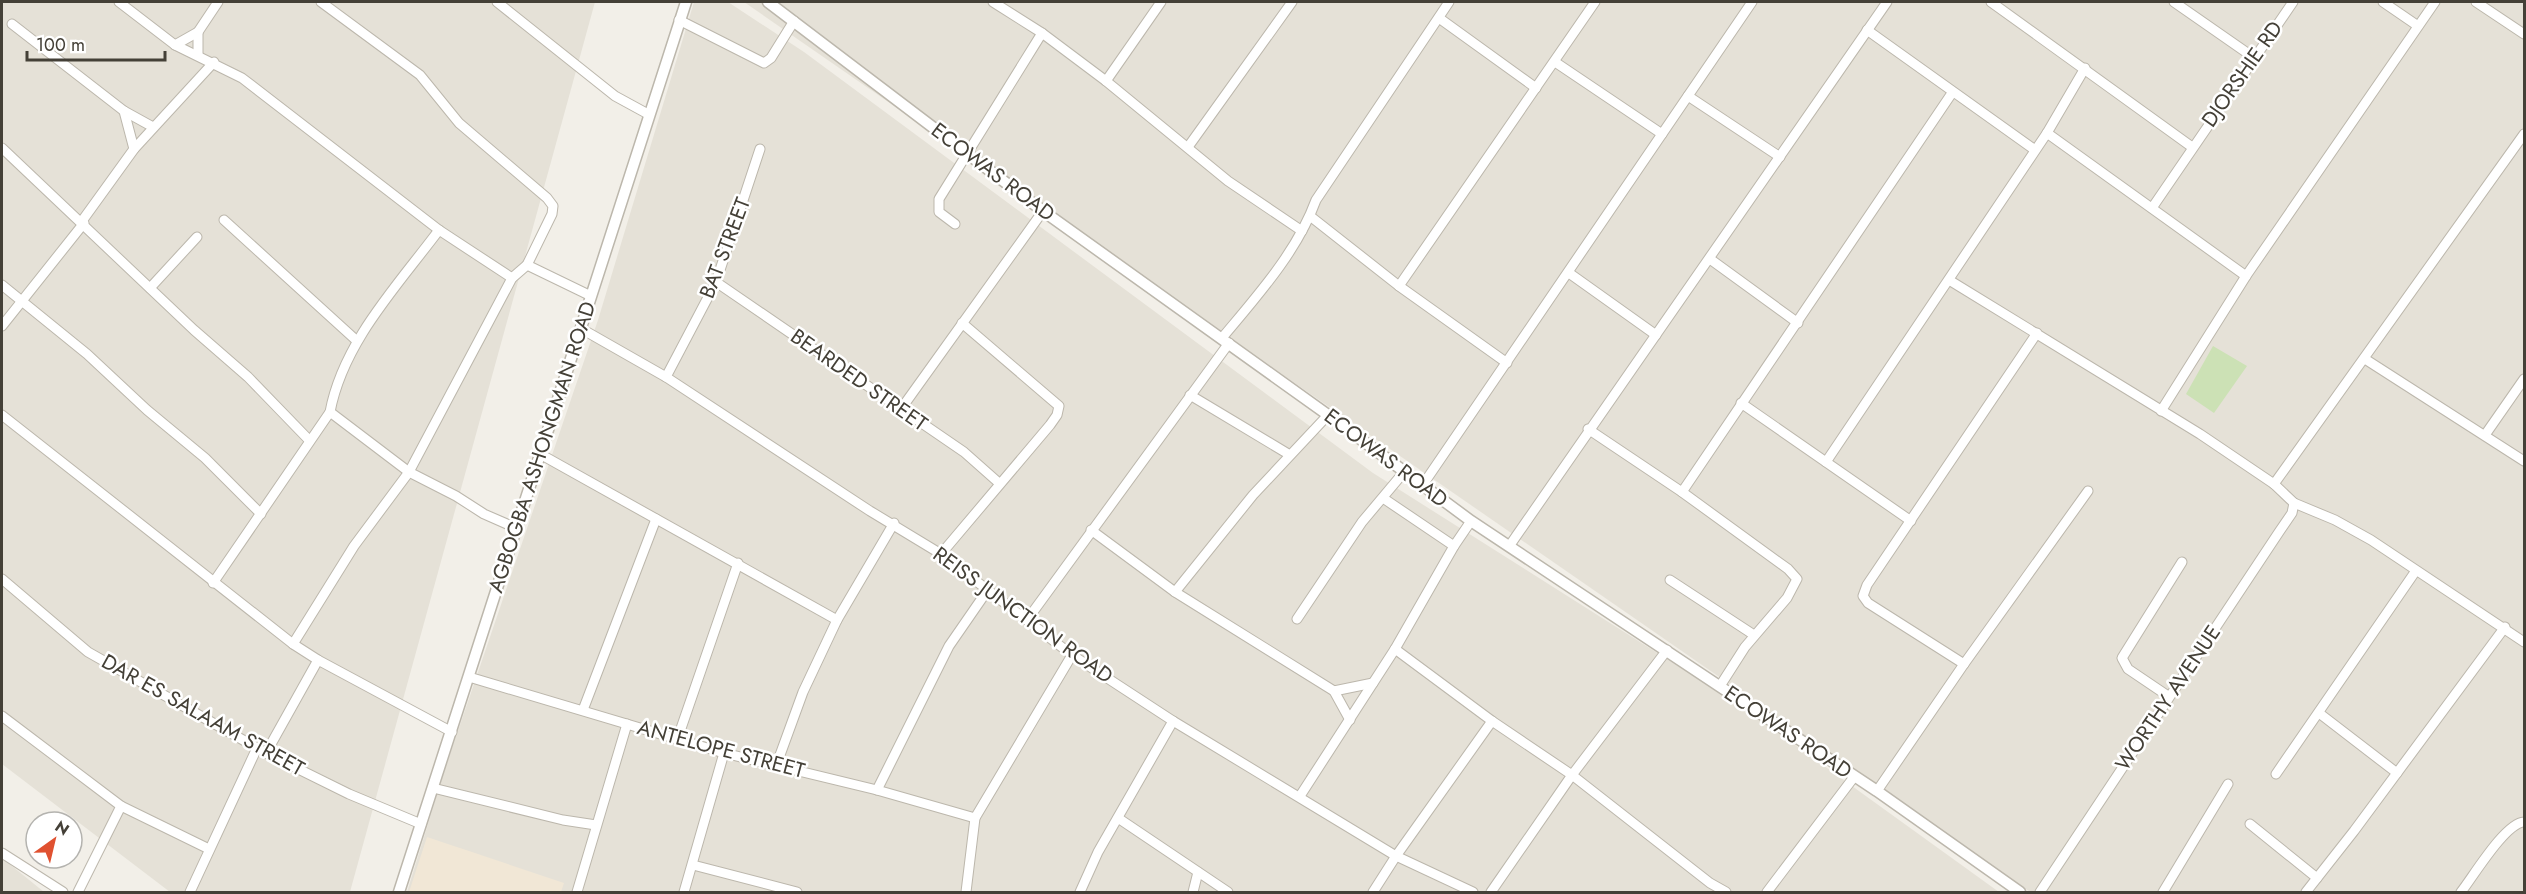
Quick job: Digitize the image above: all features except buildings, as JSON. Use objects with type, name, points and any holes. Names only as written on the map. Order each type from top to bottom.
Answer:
[{"type":"street","points":[[119,2],[175,45],[214,62],[242,78],[439,230],[512,278]]},
{"type":"street","points":[[175,45],[198,32],[218,2]]},
{"type":"street","points":[[293,644],[354,546],[409,472],[512,278],[527,265],[552,214],[553,206],[547,198],[459,123],[420,75],[321,2]]},
{"type":"street","points":[[497,2],[615,96],[639,112],[648,114]]},
{"type":"street","name":"AGBOGBA ASHONGMAN ROAD","points":[[399,892],[686,2]]},
{"type":"street","name":"ECOWAS ROAD","points":[[768,2],[1043,211],[1328,414],[1471,521],[1877,791],[2020,892]]},
{"type":"street","points":[[993,2],[1042,33],[1106,81],[1228,181],[1302,231]]},
{"type":"street","points":[[1106,81],[1161,2]]},
{"type":"street","points":[[1188,147],[1292,2]]},
{"type":"street","points":[[1027,620],[1190,395],[1302,231],[1316,200],[1449,2]]},
{"type":"street","points":[[1399,286],[1555,62],[1594,2]]},
{"type":"street","points":[[1422,486],[1752,2]]},
{"type":"street","points":[[1510,545],[1588,429],[1710,259],[1887,2]]},
{"type":"street","points":[[1991,2],[2192,147]]},
{"type":"street","points":[[2174,2],[2188,6],[2253,57]]},
{"type":"street","name":"DJORSHIE RD","points":[[2152,208],[2253,57],[2293,2]]},
{"type":"street","points":[[2383,2],[2418,26]]},
{"type":"street","points":[[2161,411],[2246,276],[2435,2]]},
{"type":"street","points":[[2476,2],[2524,34]]},
{"type":"street","points":[[1439,18],[1536,88]]},
{"type":"street","points":[[680,20],[764,63],[771,58],[794,21]]},
{"type":"street","points":[[12,24],[124,111],[153,127]]},
{"type":"street","points":[[1867,30],[1952,93],[2035,150]]},
{"type":"street","points":[[198,32],[198,55]]},
{"type":"street","points":[[955,224],[939,212],[937,207],[967,153],[1042,33]]},
{"type":"street","points":[[2,326],[83,222],[134,149],[214,62]]},
{"type":"street","points":[[1555,62],[1662,134]]},
{"type":"street","points":[[1827,462],[2047,133],[2085,68]]},
{"type":"street","points":[[1682,492],[1952,93]]},
{"type":"street","points":[[1688,96],[1780,157]]},
{"type":"street","points":[[124,111],[134,149]]},
{"type":"street","points":[[2047,133],[2246,276]]},
{"type":"street","points":[[2274,484],[2524,134]]},
{"type":"street","points":[[2,148],[248,377],[309,440]]},
{"type":"street","name":"BAT STREET","points":[[666,376],[716,282],[760,148]]},
{"type":"street","points":[[901,409],[1043,211]]},
{"type":"street","points":[[1310,216],[1399,286],[1508,363]]},
{"type":"street","points":[[224,220],[357,341]]},
{"type":"street","points":[[213,583],[330,412],[333,395],[357,341],[439,230]]},
{"type":"street","points":[[150,288],[196,237]]},
{"type":"street","points":[[1710,259],[1798,323]]},
{"type":"street","points":[[527,265],[591,296]]},
{"type":"street","points":[[1569,273],[1656,335]]},
{"type":"street","points":[[1949,280],[2161,411],[2274,484],[2294,502],[2335,520],[2371,540],[2415,572],[2505,627],[2524,642]]},
{"type":"street","name":"BEARDED STREET","points":[[716,282],[976,461],[999,483]]},
{"type":"street","points":[[2,285],[87,354],[147,410],[205,458],[261,514]]},
{"type":"street","points":[[941,554],[1050,425],[1057,415],[1059,406],[962,323]]},
{"type":"street","name":"REISS JUNCTION ROAD","points":[[580,328],[666,376],[870,511],[894,523],[941,554],[1072,655],[1173,721],[1396,856],[1473,892]]},
{"type":"street","points":[[1964,664],[1868,603],[1863,596],[2037,333]]},
{"type":"street","points":[[2365,359],[2524,461]]},
{"type":"street","points":[[2485,435],[2524,379]]},
{"type":"street","points":[[1190,395],[1290,455]]},
{"type":"street","points":[[1741,403],[1911,521]]},
{"type":"street","points":[[330,412],[409,472],[456,496],[484,514],[516,528]]},
{"type":"street","points":[[1175,592],[1253,495],[1328,414]]},
{"type":"street","points":[[2,415],[293,644],[318,660],[452,732]]},
{"type":"street","points":[[1588,429],[1682,492],[1788,569],[1797,579],[1787,598],[1754,635],[1720,686]]},
{"type":"street","points":[[540,454],[837,620]]},
{"type":"street","points":[[1297,619],[1362,522],[1404,472]]},
{"type":"street","points":[[1877,791],[1964,664],[2088,491]]},
{"type":"street","points":[[1383,498],[1454,546]]},
{"type":"street","name":"WORTHY AVENUE","points":[[2040,892],[2168,696],[2280,532],[2292,513],[2294,502]]},
{"type":"street","points":[[584,710],[656,519]]},
{"type":"street","points":[[1300,796],[1395,650],[1454,546],[1471,521]]},
{"type":"street","points":[[776,766],[803,692],[837,620],[894,523]]},
{"type":"street","points":[[1091,531],[1175,592],[1334,691],[1350,720]]},
{"type":"street","points":[[2168,696],[2128,669],[2122,658],[2182,562]]},
{"type":"street","points":[[677,740],[738,563]]},
{"type":"street","points":[[2276,774],[2415,572]]},
{"type":"street","name":"DAR ES SALAAM STREET","points":[[2,579],[88,652],[262,750],[349,794],[421,824]]},
{"type":"street","points":[[1670,579],[1754,635]]},
{"type":"street","points":[[877,790],[949,646],[987,591]]},
{"type":"street","points":[[2306,892],[2505,627]]},
{"type":"street","points":[[1395,650],[1492,721],[1572,775],[1710,884],[1726,892]]},
{"type":"street","points":[[1491,892],[1572,775],[1667,650]]},
{"type":"street","points":[[966,892],[975,818],[1072,655]]},
{"type":"street","points":[[190,892],[208,849],[262,750],[318,660]]},
{"type":"street","name":"ANTELOPE STREET","points":[[470,677],[677,740],[877,790],[975,818]]},
{"type":"street","points":[[1334,691],[1373,683]]},
{"type":"street","points":[[2319,713],[2397,773]]},
{"type":"street","points":[[2,716],[121,806],[208,849]]},
{"type":"street","points":[[1080,892],[1098,852],[1173,721]]},
{"type":"street","points":[[1373,892],[1492,721]]},
{"type":"street","points":[[577,892],[627,724]]},
{"type":"street","points":[[684,892],[724,753]]},
{"type":"street","points":[[1767,892],[1854,777]]},
{"type":"street","points":[[2163,892],[2228,784]]},
{"type":"street","points":[[433,788],[563,820],[596,825]]},
{"type":"street","points":[[78,892],[121,806]]},
{"type":"street","points":[[1118,818],[1228,892]]},
{"type":"street","points":[[2461,892],[2507,831],[2522,822]]},
{"type":"street","points":[[2250,824],[2317,879]]},
{"type":"street","points":[[2,854],[63,892]]},
{"type":"street","points":[[693,865],[795,892]]},
{"type":"street","points":[[1193,892],[1198,872]]},
{"type":"shaded area","points":[[2,2],[595,2],[350,892],[170,892],[84,826],[84,810],[62,810],[2,764]]},
{"type":"shaded area","points":[[694,2],[728,2],[804,52],[1373,473],[1741,706],[1999,892],[407,892],[444,772],[598,320]]},
{"type":"shaded area","points":[[744,2],[2524,2],[2524,892],[2030,892]]},
{"type":"shaded area","points":[[427,837],[564,883],[561,892],[409,892]]},
{"type":"shaded area","points":[[2,858],[44,892],[2,892]]},
{"type":"green space","points":[[2213,346],[2247,366],[2214,413],[2186,394]]}]
